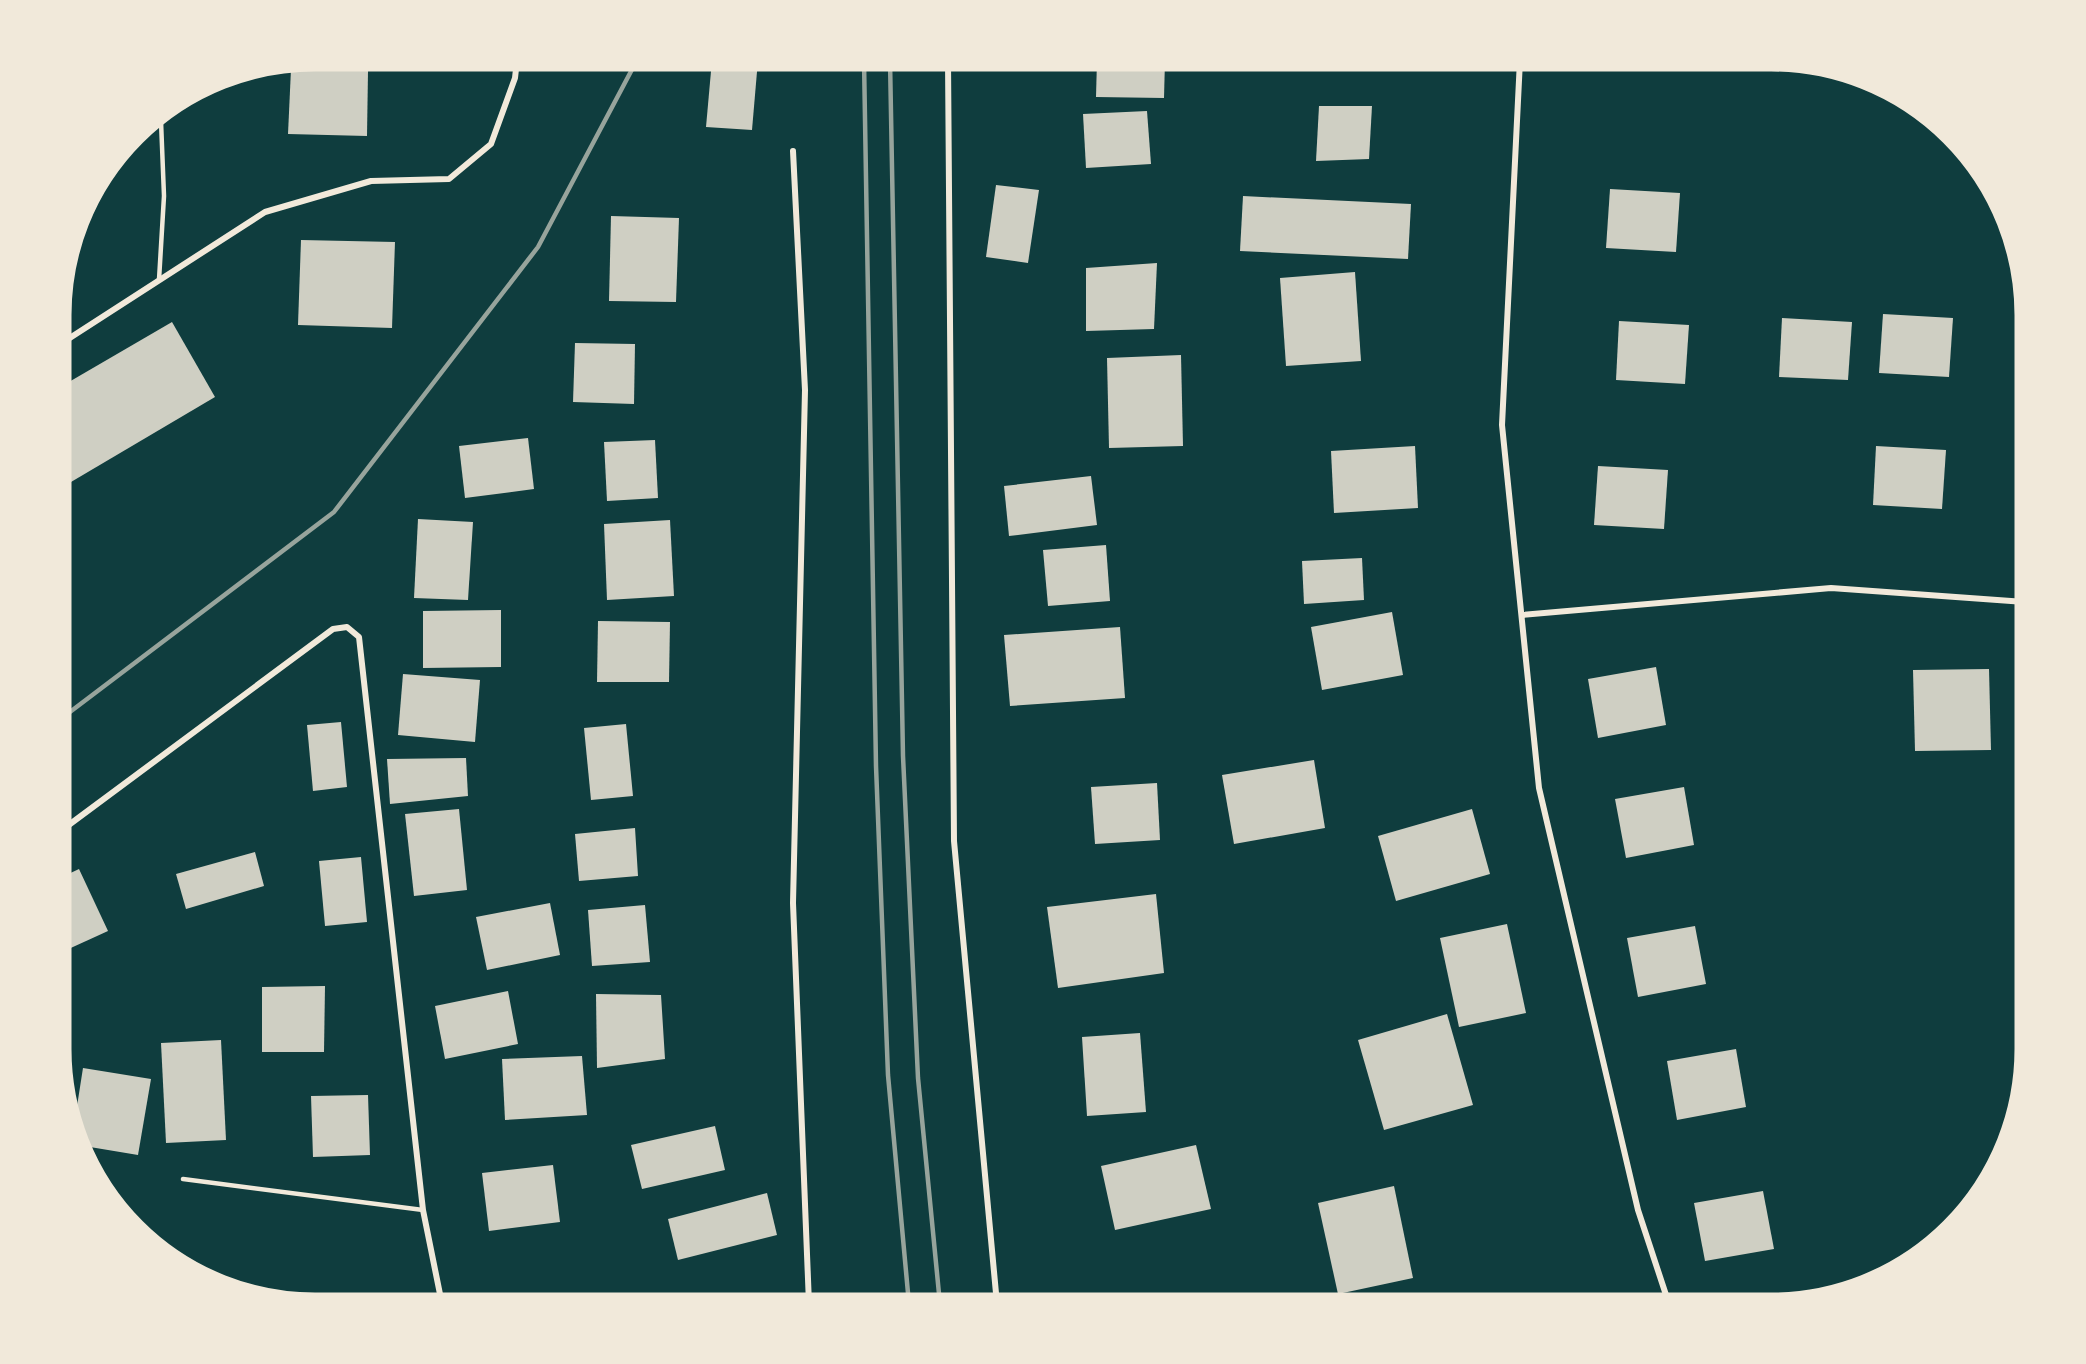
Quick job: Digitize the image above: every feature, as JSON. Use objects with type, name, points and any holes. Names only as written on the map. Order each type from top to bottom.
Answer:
[{"type":"street","points":[[70,338],[265,212],[370,181],[449,179],[492,144],[516,70]]},
{"type":"street","points":[[948,70],[954,841],[996,1294]]},
{"type":"street","points":[[1520,70],[1502,425],[1539,788],[1638,1210],[1666,1294]]},
{"type":"street","points":[[793,151],[805,390],[793,903],[809,1294]]},
{"type":"street","points":[[1522,615],[1831,588],[2016,601]]},
{"type":"street","points":[[70,824],[333,628],[347,627],[359,637],[423,1210],[440,1294]]},
{"type":"lane","points":[[159,280],[164,196],[161,125]]},
{"type":"lane","points":[[183,1179],[423,1210]]},
{"type":"building","points":[[711,70],[757,70],[752,130],[706,127]]},
{"type":"building","points":[[1097,70],[1165,70],[1164,98],[1096,97]]},
{"type":"building","points":[[368,71],[367,136],[288,134],[291,72]]},
{"type":"building","points":[[1319,106],[1372,106],[1369,159],[1316,161]]},
{"type":"building","points":[[1147,111],[1151,164],[1086,168],[1083,114]]},
{"type":"building","points":[[996,185],[1039,190],[1028,263],[986,257]]},
{"type":"building","points":[[1610,189],[1680,193],[1676,252],[1606,248]]},
{"type":"building","points":[[1243,196],[1411,204],[1408,259],[1240,251]]},
{"type":"building","points":[[611,216],[679,218],[676,302],[609,301]]},
{"type":"building","points":[[301,240],[395,242],[392,328],[298,325]]},
{"type":"building","points":[[1157,263],[1154,329],[1086,331],[1086,268]]},
{"type":"building","points":[[1355,272],[1361,361],[1286,366],[1280,278]]},
{"type":"building","points":[[1883,314],[1953,318],[1949,377],[1879,373]]},
{"type":"building","points":[[1782,318],[1852,322],[1848,380],[1779,377]]},
{"type":"building","points":[[1619,321],[1689,325],[1685,384],[1616,380]]},
{"type":"building","points":[[172,322],[215,397],[71,482],[70,381]]},
{"type":"building","points":[[575,343],[635,344],[634,404],[573,402]]},
{"type":"building","points":[[1181,355],[1183,446],[1109,448],[1107,358]]},
{"type":"building","points":[[528,438],[534,489],[465,498],[459,446]]},
{"type":"building","points":[[655,440],[658,498],[607,501],[604,442]]},
{"type":"building","points":[[1415,446],[1418,508],[1334,513],[1331,451]]},
{"type":"building","points":[[1876,446],[1946,450],[1942,509],[1873,505]]},
{"type":"building","points":[[1598,466],[1668,470],[1664,529],[1594,525]]},
{"type":"building","points":[[1091,476],[1097,525],[1009,536],[1004,486]]},
{"type":"building","points":[[418,519],[473,522],[468,600],[414,598]]},
{"type":"building","points":[[670,520],[674,596],[607,600],[604,524]]},
{"type":"building","points":[[1106,545],[1110,601],[1048,606],[1043,550]]},
{"type":"building","points":[[1362,558],[1364,600],[1304,604],[1302,561]]},
{"type":"building","points":[[501,610],[501,667],[423,668],[423,611]]},
{"type":"building","points":[[1392,612],[1403,675],[1322,690],[1311,627]]},
{"type":"building","points":[[598,621],[670,622],[669,682],[597,682]]},
{"type":"building","points":[[1120,627],[1125,698],[1010,706],[1004,635]]},
{"type":"building","points":[[1656,667],[1666,725],[1598,738],[1588,679]]},
{"type":"building","points":[[1989,669],[1991,750],[1915,751],[1913,670]]},
{"type":"building","points":[[403,674],[480,680],[475,742],[398,735]]},
{"type":"building","points":[[341,722],[347,787],[313,791],[307,725]]},
{"type":"building","points":[[626,724],[633,796],[591,800],[584,728]]},
{"type":"building","points":[[466,758],[468,796],[390,804],[387,759]]},
{"type":"building","points":[[1314,760],[1325,828],[1234,844],[1222,775]]},
{"type":"building","points":[[1157,783],[1160,840],[1095,844],[1091,787]]},
{"type":"building","points":[[1684,787],[1694,845],[1626,858],[1615,799]]},
{"type":"building","points":[[459,809],[467,890],[414,896],[405,814]]},
{"type":"building","points":[[1472,809],[1490,874],[1396,901],[1378,836]]},
{"type":"building","points":[[635,828],[638,876],[579,881],[575,834]]},
{"type":"building","points":[[255,852],[264,886],[186,909],[176,874]]},
{"type":"building","points":[[361,857],[367,922],[325,926],[319,861]]},
{"type":"building","points":[[79,869],[108,931],[70,948],[70,873]]},
{"type":"building","points":[[1156,894],[1164,973],[1058,988],[1047,907]]},
{"type":"building","points":[[550,903],[560,955],[487,970],[476,917]]},
{"type":"building","points":[[645,905],[650,962],[592,966],[588,910]]},
{"type":"building","points":[[1507,924],[1526,1013],[1459,1027],[1440,938]]},
{"type":"building","points":[[1695,926],[1706,984],[1638,997],[1627,938]]},
{"type":"building","points":[[325,986],[324,1052],[262,1052],[262,987]]},
{"type":"building","points":[[508,991],[518,1044],[445,1059],[435,1006]]},
{"type":"building","points":[[596,994],[661,995],[665,1059],[597,1068]]},
{"type":"building","points":[[1447,1014],[1473,1105],[1384,1130],[1358,1040]]},
{"type":"building","points":[[1140,1033],[1146,1112],[1087,1116],[1082,1037]]},
{"type":"building","points":[[221,1040],[226,1140],[166,1143],[161,1043]]},
{"type":"building","points":[[1736,1049],[1746,1107],[1677,1120],[1667,1061]]},
{"type":"building","points":[[582,1056],[587,1115],[505,1120],[502,1059]]},
{"type":"building","points":[[83,1068],[151,1079],[138,1155],[91,1147],[77,1105]]},
{"type":"building","points":[[368,1095],[370,1155],[313,1157],[311,1096]]},
{"type":"building","points":[[715,1126],[725,1170],[642,1189],[631,1145]]},
{"type":"building","points":[[1196,1145],[1211,1209],[1115,1230],[1101,1166]]},
{"type":"building","points":[[553,1165],[560,1222],[489,1231],[482,1173]]},
{"type":"building","points":[[1394,1186],[1413,1278],[1338,1294],[1318,1203]]},
{"type":"building","points":[[1763,1191],[1774,1249],[1705,1261],[1694,1203]]},
{"type":"building","points":[[767,1193],[777,1235],[678,1260],[668,1219]]},
{"type":"railway","points":[[70,712],[334,512],[538,247],[632,70]]},
{"type":"railway","points":[[864,70],[876,766],[888,1075],[908,1294]]},
{"type":"railway","points":[[890,70],[903,756],[918,1078],[939,1294]]}]
